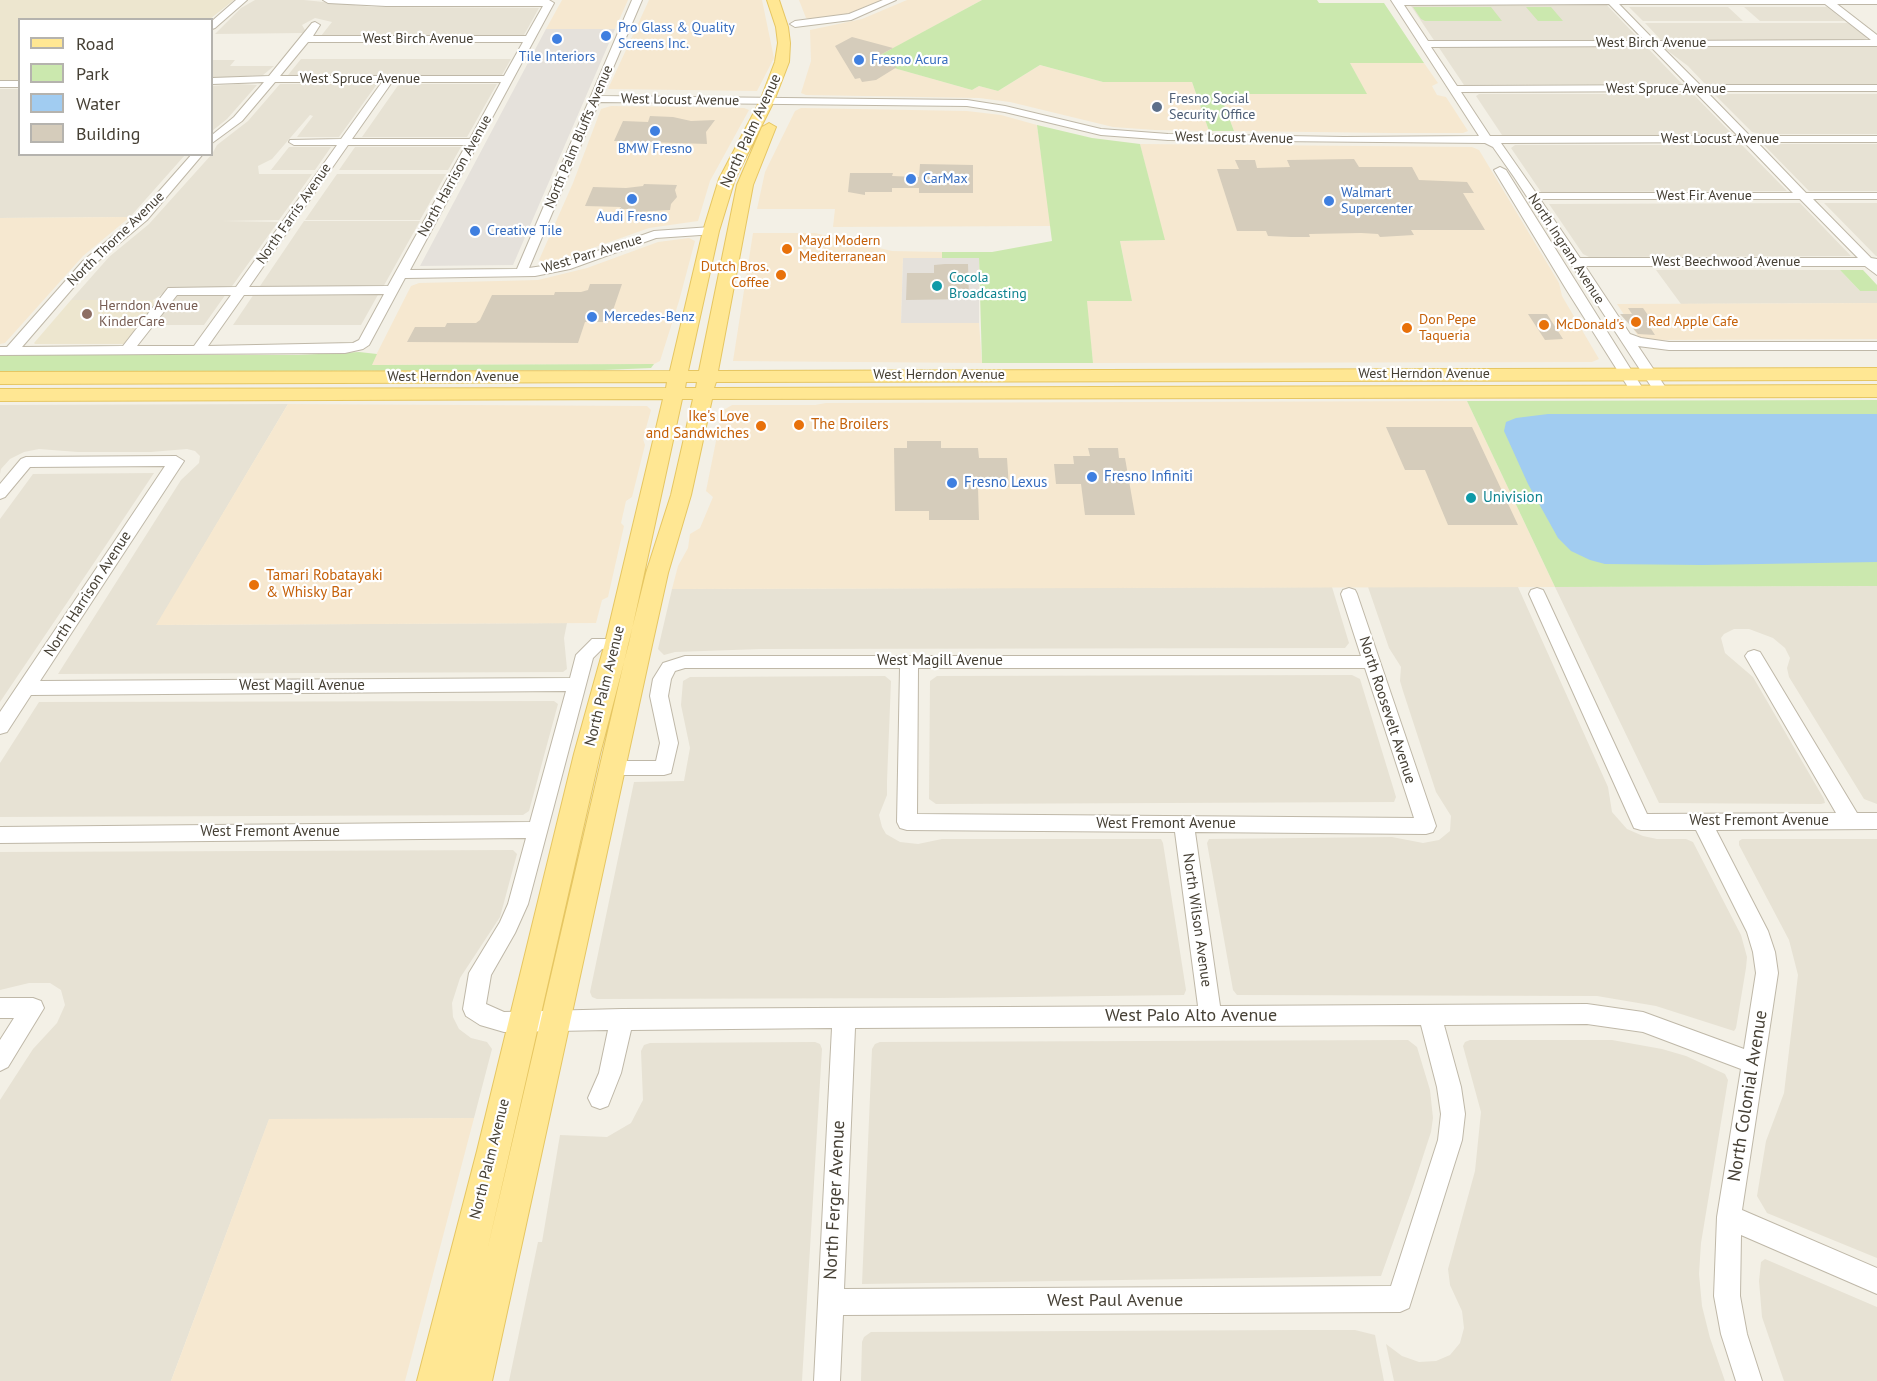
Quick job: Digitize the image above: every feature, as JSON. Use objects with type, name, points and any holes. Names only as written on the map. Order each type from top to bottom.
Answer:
[{"type":"main road","name":"North Palm Avenue","points":[[474,1381],[657,573],[681,495],[725,291],[745,185],[774,101],[784,43],[782,27],[773,0]]},
{"type":"main road","points":[[779,0],[788,22],[795,24]]},
{"type":"main road","points":[[786,0],[795,24],[797,48]]},
{"type":"main road","name":"North Palm Avenue","points":[[435,1381],[624,610],[711,231],[727,179],[774,101],[789,84]]},
{"type":"main road","points":[[727,179],[732,185],[725,224],[736,233]]},
{"type":"main road","points":[[711,231],[720,234],[723,239],[716,278],[725,291]]},
{"type":"main road","name":"West Herndon Avenue","points":[[705,385],[1626,374],[1877,374]]},
{"type":"main road","name":"West Herndon Avenue","points":[[0,378],[1638,392],[1877,391]]},
{"type":"main road","name":"West Herndon Avenue","points":[[0,395],[676,385]]},
{"type":"main road","points":[[612,768],[614,704],[633,622],[629,612],[624,610]]},
{"type":"main road","points":[[455,1381],[478,1278],[473,1258],[467,1254]]},
{"type":"street","points":[[213,25],[242,0]]},
{"type":"street","points":[[328,0],[410,2]]},
{"type":"street","name":"North Palm Bluffs Avenue","points":[[521,273],[637,0]]},
{"type":"street","points":[[795,24],[846,18],[891,0]]},
{"type":"street","points":[[1397,1],[1877,1]]},
{"type":"street","name":"North Ingram Avenue","points":[[1397,1],[1487,140],[1497,145],[1661,392]]},
{"type":"street","points":[[1611,1],[1874,265]]},
{"type":"street","points":[[1827,1],[1877,41]]},
{"type":"street","name":"North Harrison Avenue","points":[[198,350],[345,349],[364,342],[549,3],[410,2]]},
{"type":"street","points":[[213,139],[238,119],[306,39],[315,25]]},
{"type":"street","name":"West Birch Avenue","points":[[306,39],[530,39]]},
{"type":"street","name":"West Birch Avenue","points":[[1424,44],[1877,41]]},
{"type":"street","name":"North Farris Avenue","points":[[198,350],[389,79]]},
{"type":"street","name":"West Spruce Avenue","points":[[213,81],[508,79]]},
{"type":"street","points":[[0,84],[18,84]]},
{"type":"street","name":"West Spruce Avenue","points":[[1455,89],[1877,88]]},
{"type":"street","name":"West Locust Avenue","points":[[595,99],[967,103],[1005,108],[1088,130],[1146,136],[1487,140],[1877,139]]},
{"type":"street","name":"North Ingram Avenue","points":[[1487,140],[1485,146],[1638,392]]},
{"type":"street","points":[[294,142],[473,142]]},
{"type":"street","name":"North Thorne Avenue","points":[[6,351],[87,264],[143,217],[196,156]]},
{"type":"street","name":"West Fir Avenue","points":[[1532,196],[1877,196]]},
{"type":"street","name":"West Parr Avenue","points":[[401,274],[521,273],[566,266],[662,233],[711,231]]},
{"type":"street","points":[[1547,246],[1561,253],[1582,285],[1595,294]]},
{"type":"street","name":"West Beechwood Avenue","points":[[1575,262],[1874,265]]},
{"type":"street","points":[[128,350],[173,291],[392,290]]},
{"type":"street","points":[[1623,336],[1638,342],[1669,346],[1877,346]]},
{"type":"street","points":[[1637,356],[1651,349],[1669,346]]},
{"type":"street","points":[[6,351],[198,350]]},
{"type":"street","name":"North Harrison Avenue","points":[[0,494],[26,462],[176,461],[0,727]]},
{"type":"street","name":"North Roosevelt Avenue","points":[[1349,594],[1426,826]]},
{"type":"street","name":"West Fremont Avenue","points":[[1537,594],[1641,822],[1877,821]]},
{"type":"street","points":[[539,830],[585,655],[598,643],[616,643]]},
{"type":"street","points":[[1754,656],[1851,821]]},
{"type":"street","name":"West Fremont Avenue","points":[[909,661],[907,822],[1426,826]]},
{"type":"street","name":"West Magill Avenue","points":[[612,768],[664,768],[669,743],[659,696],[664,672],[675,663],[1371,662]]},
{"type":"street","name":"West Magill Avenue","points":[[26,688],[578,684]]},
{"type":"street","name":"North Colonial Avenue","points":[[1702,822],[1757,931],[1764,952],[1767,973],[1728,1217],[1727,1296],[1734,1334],[1749,1381]]},
{"type":"street","name":"North Wilson Avenue","points":[[1184,824],[1210,1016]]},
{"type":"street","name":"West Fremont Avenue","points":[[0,835],[539,830]]},
{"type":"street","name":"West Palo Alto Avenue","points":[[539,830],[518,904],[508,927],[480,973],[474,1009],[488,1018],[504,1022],[622,1019],[1587,1014],[1632,1021],[1694,1039],[1753,1063]]},
{"type":"street","points":[[0,1008],[33,1008],[0,1060]]},
{"type":"street","name":"West Paul Avenue","points":[[830,1302],[1400,1299],[1450,1140],[1453,1114],[1449,1087],[1430,1015]]},
{"type":"street","name":"North Ferger Avenue","points":[[826,1381],[844,1018]]},
{"type":"street","points":[[600,1098],[610,1073],[622,1019]]},
{"type":"street","points":[[1728,1217],[1877,1281]]},
{"type":"shaded area","points":[[0,0],[234,0],[211,18],[18,18],[18,80],[0,80]]},
{"type":"shaded area","points":[[255,0],[304,0],[373,7],[539,8],[524,35],[321,36],[332,22],[315,18],[302,25],[305,30],[303,33],[215,34],[241,8]]},
{"type":"shaded area","points":[[562,0],[628,0],[615,29],[546,29]]},
{"type":"shaded area","points":[[649,0],[762,0],[774,58],[757,91],[608,89]]},
{"type":"shaded area","points":[[799,0],[881,0],[847,14],[810,20],[806,18]]},
{"type":"shaded area","points":[[907,0],[982,0],[870,61],[972,90],[979,86],[998,91],[1040,65],[1103,82],[1192,82],[1209,131],[1113,127],[1010,102],[979,98],[806,95],[801,93],[811,61],[810,30],[862,19]]},
{"type":"shaded area","points":[[1407,0],[1602,0],[1682,84],[1464,85]]},
{"type":"shaded area","points":[[1629,7],[1728,7],[1743,21],[1643,21]]},
{"type":"shaded area","points":[[1744,7],[1827,7],[1845,21],[1760,21]]},
{"type":"shaded area","points":[[1645,23],[1848,23],[1868,38],[1863,40],[1661,40]]},
{"type":"shaded area","points":[[546,29],[615,29],[513,265],[420,266]]},
{"type":"shaded area","points":[[1877,47],[1877,85],[1706,85],[1688,66],[1664,48]]},
{"type":"shaded area","points":[[301,59],[511,59],[502,75],[288,75]]},
{"type":"shaded area","points":[[213,60],[235,60],[230,66],[274,66],[263,75],[213,78]]},
{"type":"shaded area","points":[[1350,63],[1424,63],[1438,83],[1432,86],[1437,95],[1446,97],[1468,131],[1463,133],[1390,133],[1234,131],[1220,94],[1366,94]]},
{"type":"shaded area","points":[[280,84],[377,84],[339,137],[297,137],[313,116],[310,115],[272,159],[258,166],[259,174],[312,174],[279,220],[222,221],[278,222],[230,289],[167,291],[153,300],[71,300],[109,257],[149,224],[210,156],[213,156],[217,145],[248,121]]},
{"type":"shaded area","points":[[399,84],[497,84],[467,137],[362,137]]},
{"type":"shaded area","points":[[257,85],[227,119],[213,130],[213,86]]},
{"type":"shaded area","points":[[0,89],[18,89],[18,156],[184,156],[130,217],[0,218]]},
{"type":"shaded area","points":[[1479,94],[1690,94],[1694,95],[1733,135],[1502,135],[1476,96]]},
{"type":"shaded area","points":[[1714,94],[1877,94],[1877,134],[1760,134],[1752,132]]},
{"type":"shaded area","points":[[611,106],[744,108],[749,110],[710,181],[698,221],[649,228],[545,263],[539,260],[573,183],[601,109]]},
{"type":"shaded area","points":[[801,108],[967,111],[1001,115],[1037,125],[1051,226],[833,227],[835,209],[757,209],[765,172],[795,111]]},
{"type":"shaded area","points":[[1140,144],[1472,147],[1479,150],[1559,283],[1562,296],[1599,359],[1592,362],[1093,363],[1086,301],[1132,301],[1120,241],[1164,240]]},
{"type":"shaded area","points":[[1763,144],[1877,144],[1877,191],[1809,191]]},
{"type":"shaded area","points":[[1515,145],[1742,145],[1787,191],[1541,192],[1511,148]]},
{"type":"shaded area","points":[[289,147],[331,147],[315,170],[271,170]]},
{"type":"shaded area","points":[[355,147],[461,147],[448,170],[339,170]]},
{"type":"shaded area","points":[[337,174],[446,174],[420,220],[305,220]]},
{"type":"shaded area","points":[[1800,203],[1851,256],[1589,257],[1583,254],[1549,204]]},
{"type":"shaded area","points":[[1824,203],[1877,203],[1877,256],[1876,256]]},
{"type":"shaded area","points":[[130,217],[83,256],[5,343],[0,344],[0,218]]},
{"type":"shaded area","points":[[304,221],[420,221],[382,289],[258,289]]},
{"type":"shaded area","points":[[753,233],[815,233],[892,251],[942,252],[942,258],[903,258],[901,323],[979,323],[982,363],[733,361]]},
{"type":"shaded area","points":[[689,238],[695,241],[679,301],[660,361],[654,364],[371,365],[411,286],[419,283],[538,280],[587,268],[658,242]]},
{"type":"shaded area","points":[[903,258],[979,258],[979,323],[901,323]]},
{"type":"shaded area","points":[[1656,270],[1840,270],[1860,291],[1877,291],[1877,303],[1681,304]]},
{"type":"shaded area","points":[[379,293],[361,325],[233,325],[254,294]]},
{"type":"shaded area","points":[[177,294],[226,294],[204,325],[153,325]]},
{"type":"shaded area","points":[[71,300],[153,300],[155,308],[129,344],[35,344]]},
{"type":"shaded area","points":[[1877,303],[1877,339],[1649,340],[1638,336],[1617,304]]},
{"type":"shaded area","points":[[1467,401],[1555,587],[672,589],[678,566],[688,548],[690,534],[700,528],[713,497],[706,491],[722,411],[732,405]]},
{"type":"shaded area","points":[[288,404],[157,625],[567,623],[564,638],[567,669],[563,672],[58,674],[181,480],[199,463],[200,456],[195,451],[187,449],[151,452],[78,452],[39,449],[24,452],[10,459],[1,469],[0,474],[0,405]]},
{"type":"shaded area","points":[[288,404],[647,406],[651,410],[643,439],[645,445],[632,497],[626,501],[621,523],[624,526],[608,597],[602,600],[596,623],[156,625]]},
{"type":"shaded area","points":[[154,473],[0,702],[0,519],[33,474]]},
{"type":"shaded area","points":[[1877,586],[1877,804],[1864,799],[1789,677],[1787,668],[1790,658],[1785,648],[1773,638],[1749,629],[1734,629],[1724,634],[1721,638],[1725,653],[1753,677],[1825,803],[1659,803],[1555,587]]},
{"type":"shaded area","points":[[1332,587],[1349,643],[1345,648],[761,649],[675,652],[664,655],[658,649],[672,589]]},
{"type":"shaded area","points":[[1368,587],[1518,587],[1608,787],[1612,812],[1627,829],[1643,836],[1657,839],[1686,839],[1693,842],[1741,935],[1747,957],[1734,1031],[1656,1006],[1597,996],[1237,995],[1233,990],[1207,843],[1209,839],[1392,837],[1423,843],[1439,840],[1450,831],[1451,816],[1436,792],[1400,681],[1401,667],[1389,648]]},
{"type":"shaded area","points":[[1352,675],[1360,679],[1396,797],[1394,802],[936,804],[929,799],[930,681],[937,676]]},
{"type":"shaded area","points":[[885,676],[891,681],[887,795],[879,815],[886,834],[900,842],[918,844],[942,839],[1161,839],[1186,990],[1184,995],[938,998],[597,999],[592,997],[590,992],[634,782],[684,781],[690,748],[681,705],[683,681],[690,677]]},
{"type":"shaded area","points":[[554,701],[558,704],[529,811],[523,815],[0,817],[0,763],[39,702]]},
{"type":"shaded area","points":[[1742,839],[1877,839],[1877,1258],[1767,1213],[1757,1196],[1766,1141],[1784,1093],[1798,975],[1789,940],[1739,845]]},
{"type":"shaded area","points":[[513,850],[517,854],[500,917],[460,978],[452,1003],[453,1017],[459,1029],[471,1038],[487,1042],[492,1049],[474,1118],[269,1120],[171,1381],[0,1381],[0,1100],[33,1049],[57,1023],[65,1005],[61,990],[50,983],[29,983],[0,990],[0,852]]},
{"type":"shaded area","points":[[1408,1040],[1417,1047],[1430,1090],[1433,1118],[1431,1132],[1414,1184],[1381,1276],[862,1284],[872,1049],[875,1044],[880,1042]]},
{"type":"shaded area","points":[[1470,1040],[1612,1040],[1686,1056],[1725,1074],[1728,1080],[1701,1243],[1699,1274],[1702,1306],[1725,1381],[1394,1381],[1386,1344],[1402,1356],[1419,1362],[1436,1361],[1450,1355],[1460,1343],[1464,1328],[1462,1311],[1450,1285],[1448,1269],[1475,1171],[1481,1112],[1463,1046]]},
{"type":"shaded area","points":[[815,1042],[820,1044],[822,1049],[802,1381],[509,1381],[538,1242],[542,1242],[560,1135],[607,1137],[631,1123],[643,1100],[641,1051],[644,1045],[650,1043]]},
{"type":"shaded area","points":[[474,1118],[405,1381],[171,1381],[269,1119]]},
{"type":"shaded area","points":[[1765,1259],[1877,1307],[1877,1381],[1784,1381],[1762,1317],[1759,1281],[1761,1262]]},
{"type":"shaded area","points":[[1355,1330],[1375,1335],[1384,1381],[861,1381],[862,1342],[864,1337],[871,1332]]},
{"type":"green space","points":[[982,0],[1317,0],[1319,3],[1384,3],[1424,63],[1350,63],[1367,94],[1220,94],[1234,131],[1209,131],[1192,82],[1103,82],[1040,65],[998,91],[979,86],[972,90],[869,61]]},
{"type":"green space","points":[[1413,7],[1491,7],[1502,21],[1425,21]]},
{"type":"green space","points":[[1526,7],[1551,7],[1563,21],[1538,21]]},
{"type":"green space","points":[[1037,125],[1092,138],[1140,144],[1165,240],[1120,241],[1132,301],[1087,301],[1093,363],[982,363],[979,258],[942,258],[942,252],[992,252],[1052,241]]},
{"type":"green space","points":[[1840,270],[1863,270],[1877,285],[1877,291],[1860,291]]},
{"type":"green space","points":[[359,352],[377,354],[372,365],[654,364],[651,368],[604,370],[0,372],[0,355],[298,355]]},
{"type":"green space","points":[[1877,400],[1877,586],[1555,587],[1467,401]]},
{"type":"water","points":[[1548,414],[1877,414],[1877,562],[1702,565],[1605,564],[1590,560],[1571,551],[1558,538],[1528,484],[1504,431],[1506,422],[1516,418]]},
{"type":"building","name":"Fresno Acura","points":[[852,37],[893,48],[871,60],[897,67],[876,80],[862,82],[860,78],[855,79],[835,46]]},
{"type":"building","name":"BMW Fresno","points":[[650,116],[691,121],[715,120],[706,132],[707,144],[614,141],[623,121],[648,122]]},
{"type":"building","name":"Walmart Supercenter","points":[[1354,159],[1359,167],[1412,167],[1419,180],[1467,182],[1474,193],[1463,193],[1485,230],[1411,230],[1414,235],[1380,237],[1378,234],[1361,233],[1309,234],[1310,237],[1291,237],[1268,236],[1266,231],[1237,231],[1217,169],[1239,169],[1235,160],[1255,160],[1257,168],[1290,167],[1287,160]]},
{"type":"building","name":"CarMax","points":[[920,164],[973,165],[973,193],[919,193],[919,188],[892,188],[892,192],[865,192],[865,195],[848,192],[850,173],[893,173],[892,176],[919,177]]},
{"type":"building","name":"Audi Fresno","points":[[644,184],[677,185],[675,190],[677,197],[671,204],[670,210],[635,212],[635,209],[620,209],[621,207],[585,206],[593,187],[626,188]]},
{"type":"building","name":"Cocola Broadcasting","points":[[968,264],[969,299],[906,300],[907,273],[934,273],[934,265]]},
{"type":"building","name":"Mercedes-Benz","points":[[590,284],[622,284],[609,322],[585,322],[578,343],[407,342],[415,327],[445,327],[447,323],[476,323],[480,320],[492,295],[554,295],[555,292],[581,292],[588,290]]},
{"type":"building","name":"Red Apple Cafe","points":[[1628,308],[1643,308],[1652,321],[1646,321],[1655,335],[1638,334],[1620,314],[1632,314]]},
{"type":"building","name":"McDonald's","points":[[1528,314],[1547,314],[1563,339],[1545,340]]},
{"type":"building","name":"Univision","points":[[1386,427],[1472,427],[1518,525],[1448,525],[1425,470],[1405,470]]},
{"type":"building","name":"Fresno Lexus","points":[[907,441],[941,441],[941,448],[978,448],[979,458],[1007,458],[1009,487],[978,487],[979,520],[929,520],[929,511],[895,511],[894,448],[907,448]]},
{"type":"building","name":"Fresno Infiniti","points":[[1088,448],[1118,448],[1119,458],[1125,458],[1135,515],[1085,515],[1081,484],[1056,484],[1054,464],[1074,464],[1073,456],[1090,456]]},
{"type":"place","name":"Pro Glass & Quality Screens Inc.","points":[[606,36]]},
{"type":"place","name":"Tile Interiors","points":[[557,39]]},
{"type":"place","name":"Fresno Acura","points":[[859,60]]},
{"type":"place","name":"Fresno Social Security Office","points":[[1157,107]]},
{"type":"place","name":"BMW Fresno","points":[[655,131]]},
{"type":"place","name":"CarMax","points":[[911,179]]},
{"type":"place","name":"Audi Fresno","points":[[632,199]]},
{"type":"place","name":"Walmart Supercenter","points":[[1329,201]]},
{"type":"place","name":"Creative Tile","points":[[475,231]]},
{"type":"place","name":"Mayd Modern Mediterranean","points":[[787,249]]},
{"type":"place","name":"Dutch Bros. Coffee","points":[[781,275]]},
{"type":"place","name":"Cocola Broadcasting","points":[[937,286]]},
{"type":"place","name":"Herndon Avenue KinderCare","points":[[87,314]]},
{"type":"place","name":"Mercedes-Benz","points":[[592,317]]},
{"type":"place","name":"Red Apple Cafe","points":[[1636,322]]},
{"type":"place","name":"McDonald's","points":[[1544,325]]},
{"type":"place","name":"Don Pepe Taqueria","points":[[1407,328]]},
{"type":"place","name":"The Broilers","points":[[799,425]]},
{"type":"place","name":"Ike's Love and Sandwiches","points":[[761,426]]},
{"type":"place","name":"Fresno Infiniti","points":[[1092,477]]},
{"type":"place","name":"Fresno Lexus","points":[[952,483]]},
{"type":"place","name":"Univision","points":[[1471,498]]},
{"type":"place","name":"Tamari Robatayaki & Whisky Bar","points":[[254,585]]}]
